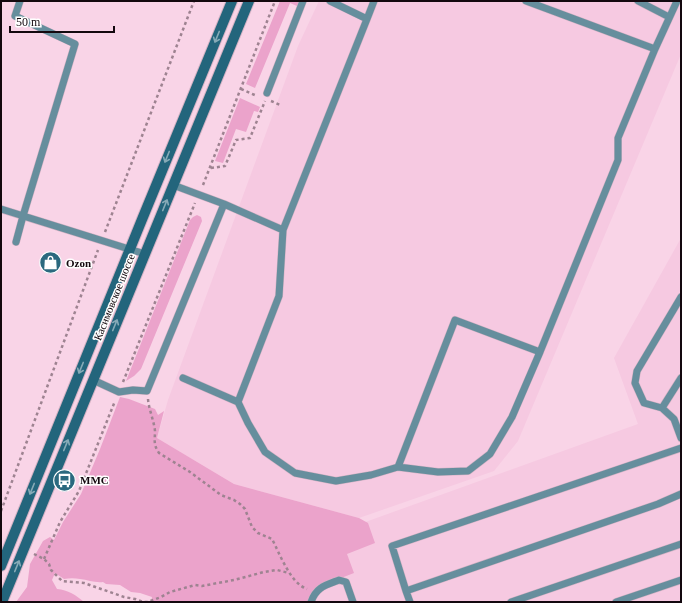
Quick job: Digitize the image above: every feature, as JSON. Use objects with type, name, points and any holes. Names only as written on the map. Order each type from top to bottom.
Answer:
[{"type":"main road","name":"Касимовское шоссе","points":[[1,566],[232,1]]},
{"type":"main road","name":"Касимовское шоссе","points":[[2,602],[249,1]]},
{"type":"lane","points":[[16,242],[75,44],[15,16],[20,1]]},
{"type":"lane","points":[[267,93],[303,1]]},
{"type":"lane","points":[[330,1],[367,18]]},
{"type":"lane","points":[[238,402],[278,296],[283,230],[374,1]]},
{"type":"lane","points":[[526,1],[655,49]]},
{"type":"lane","points":[[638,1],[669,17]]},
{"type":"lane","points":[[183,378],[238,402],[265,452],[295,473],[336,481],[371,475],[398,467],[438,472],[468,471],[490,454],[512,417],[618,160],[618,138],[655,49],[677,1]]},
{"type":"lane","points":[[173,185],[224,204],[283,230]]},
{"type":"lane","points":[[93,380],[119,392],[132,390],[148,391],[224,204]]},
{"type":"lane","points":[[1,209],[145,254]]},
{"type":"lane","points":[[681,297],[637,370],[635,383],[644,403],[662,408],[674,419],[681,438]]},
{"type":"lane","points":[[398,467],[455,320],[540,352]]},
{"type":"lane","points":[[662,408],[681,378]]},
{"type":"lane","points":[[410,602],[392,546],[681,448]]},
{"type":"lane","points":[[406,590],[681,494]]},
{"type":"lane","points":[[511,602],[681,544]]},
{"type":"lane","points":[[311,602],[312,598],[322,586],[339,580],[346,582],[353,602]]},
{"type":"lane","points":[[616,602],[681,580]]},
{"type":"path","points":[[1,511],[194,1]]},
{"type":"path","points":[[275,1],[210,168],[79,491],[60,522],[44,559],[49,564],[51,570],[62,581],[84,582],[124,597],[143,602],[148,602],[170,592],[195,585],[202,586],[277,570],[289,573]]},
{"type":"path","points":[[210,168],[225,166],[236,140],[250,138],[267,93]]},
{"type":"path","points":[[148,391],[148,407],[155,431],[155,448],[159,453],[190,472],[221,495],[240,504],[245,509],[252,527],[258,533],[272,539],[289,573],[304,588],[312,590],[322,586]]},
{"type":"shaded area","points":[[280,1],[301,1],[297,6],[290,3],[255,88],[246,84]]},
{"type":"shaded area","points":[[319,1],[681,1],[681,54],[518,441],[494,471],[359,518],[234,484],[157,438],[168,400],[298,46]]},
{"type":"shaded area","points":[[240,98],[260,107],[258,112],[254,111],[246,132],[236,129],[223,163],[215,161]]},
{"type":"shaded area","points":[[197,215],[201,217],[202,221],[141,369],[126,381],[190,220]]},
{"type":"shaded area","points":[[681,238],[681,602],[307,602],[357,525],[638,424],[614,358]]},
{"type":"shaded area","points":[[120,397],[155,409],[158,415],[164,411],[157,438],[234,484],[359,518],[368,523],[375,543],[347,554],[354,573],[318,587],[308,602],[151,602],[152,597],[131,592],[120,585],[106,584],[103,582],[94,582],[76,578],[64,579],[55,573],[52,580],[57,589],[72,593],[84,602],[16,602],[27,587],[30,564],[43,541],[50,537],[54,540],[63,522],[81,494]]},
{"type":"place","name":"Ozon","points":[[50,263]]},
{"type":"place","name":"ММС","points":[[65,480]]}]
